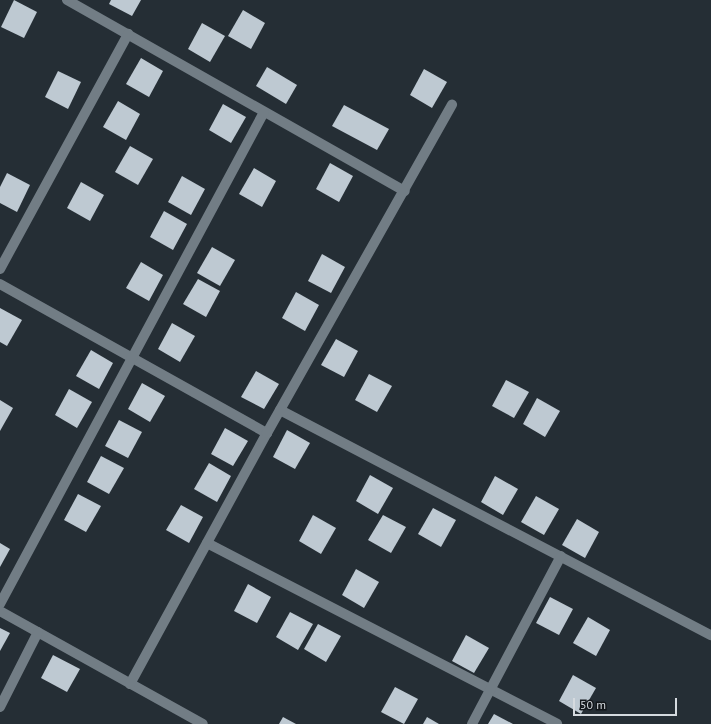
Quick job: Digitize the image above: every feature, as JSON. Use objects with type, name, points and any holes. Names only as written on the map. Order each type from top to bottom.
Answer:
[{"type":"street","points":[[67,0],[405,191]]},
{"type":"street","points":[[0,269],[128,34]]},
{"type":"street","points":[[130,684],[267,433],[405,191],[452,105]]},
{"type":"street","points":[[0,604],[264,112]]},
{"type":"street","points":[[0,284],[267,433]]},
{"type":"street","points":[[280,410],[711,635]]},
{"type":"street","points":[[207,542],[557,724]]},
{"type":"street","points":[[472,724],[561,556]]},
{"type":"street","points":[[0,611],[203,724]]},
{"type":"street","points":[[0,707],[38,632]]},
{"type":"building","points":[[14,0],[37,12],[24,38],[1,27]]},
{"type":"building","points":[[111,0],[141,0],[132,16],[109,4]]},
{"type":"building","points":[[243,10],[265,23],[251,49],[228,36]]},
{"type":"building","points":[[202,23],[225,36],[210,62],[188,49]]},
{"type":"building","points":[[141,58],[163,71],[149,97],[126,84]]},
{"type":"building","points":[[267,67],[297,85],[286,104],[256,86]]},
{"type":"building","points":[[424,69],[447,82],[432,108],[410,95]]},
{"type":"building","points":[[58,71],[81,82],[68,109],[45,97]]},
{"type":"building","points":[[118,101],[140,114],[126,140],[103,127]]},
{"type":"building","points":[[223,104],[246,117],[231,143],[209,130]]},
{"type":"building","points":[[344,105],[389,129],[377,150],[332,126]]},
{"type":"building","points":[[130,146],[153,159],[138,185],[115,172]]},
{"type":"building","points":[[330,163],[353,176],[339,202],[316,189]]},
{"type":"building","points":[[254,168],[276,181],[262,207],[239,194]]},
{"type":"building","points":[[7,173],[30,185],[17,212],[0,203],[0,187]]},
{"type":"building","points":[[182,176],[205,189],[191,215],[168,202]]},
{"type":"building","points":[[81,182],[104,195],[90,221],[67,208]]},
{"type":"building","points":[[164,211],[187,224],[173,250],[150,237]]},
{"type":"building","points":[[212,247],[235,260],[220,286],[197,273]]},
{"type":"building","points":[[322,254],[345,267],[331,293],[308,281]]},
{"type":"building","points":[[141,262],[163,275],[149,301],[126,288]]},
{"type":"building","points":[[198,279],[220,291],[206,317],[183,304]]},
{"type":"building","points":[[296,292],[319,305],[305,331],[282,318]]},
{"type":"building","points":[[0,308],[22,320],[7,346],[0,342]]},
{"type":"building","points":[[172,323],[195,336],[180,362],[158,349]]},
{"type":"building","points":[[336,339],[358,351],[344,377],[321,365]]},
{"type":"building","points":[[91,350],[113,363],[99,389],[76,376]]},
{"type":"building","points":[[256,371],[279,384],[264,409],[241,397]]},
{"type":"building","points":[[369,374],[392,386],[377,412],[355,400]]},
{"type":"building","points":[[506,380],[529,392],[514,418],[492,406]]},
{"type":"building","points":[[142,383],[165,396],[150,422],[128,409]]},
{"type":"building","points":[[69,389],[92,402],[77,428],[55,415]]},
{"type":"building","points":[[537,398],[560,411],[545,437],[523,424]]},
{"type":"building","points":[[0,400],[13,408],[0,431]]},
{"type":"building","points":[[119,420],[142,432],[128,458],[105,446]]},
{"type":"building","points":[[225,428],[248,441],[233,466],[211,454]]},
{"type":"building","points":[[287,430],[310,443],[295,469],[273,457]]},
{"type":"building","points":[[101,456],[124,468],[109,494],[87,482]]},
{"type":"building","points":[[209,463],[231,476],[217,502],[194,489]]},
{"type":"building","points":[[370,475],[393,488],[378,514],[356,501]]},
{"type":"building","points":[[495,476],[518,489],[503,515],[481,502]]},
{"type":"building","points":[[78,494],[101,506],[86,532],[64,520]]},
{"type":"building","points":[[536,496],[559,509],[544,535],[521,522]]},
{"type":"building","points":[[181,505],[203,517],[189,543],[166,530]]},
{"type":"building","points":[[433,508],[456,520],[441,547],[418,534]]},
{"type":"building","points":[[313,515],[336,528],[321,554],[299,541]]},
{"type":"building","points":[[383,515],[406,527],[391,553],[368,540]]},
{"type":"building","points":[[577,519],[599,532],[585,558],[562,545]]},
{"type":"building","points":[[0,543],[10,549],[0,567]]},
{"type":"building","points":[[356,569],[379,582],[364,608],[342,595]]},
{"type":"building","points":[[248,584],[271,597],[257,623],[234,611]]},
{"type":"building","points":[[550,597],[573,609],[559,635],[536,623]]},
{"type":"building","points":[[290,612],[313,624],[298,650],[276,637]]},
{"type":"building","points":[[588,617],[610,630],[596,656],[573,643]]},
{"type":"building","points":[[318,624],[341,636],[326,662],[304,649]]},
{"type":"building","points":[[0,628],[10,633],[0,651]]},
{"type":"building","points":[[466,635],[489,648],[474,673],[452,661]]},
{"type":"building","points":[[53,655],[80,669],[67,692],[41,678]]},
{"type":"building","points":[[573,675],[596,688],[581,714],[559,701]]},
{"type":"building","points":[[395,687],[418,699],[404,724],[381,712]]},
{"type":"building","points":[[494,714],[513,724],[488,724]]},
{"type":"building","points":[[283,717],[296,724],[279,724]]},
{"type":"building","points":[[427,717],[439,724],[423,724]]}]
